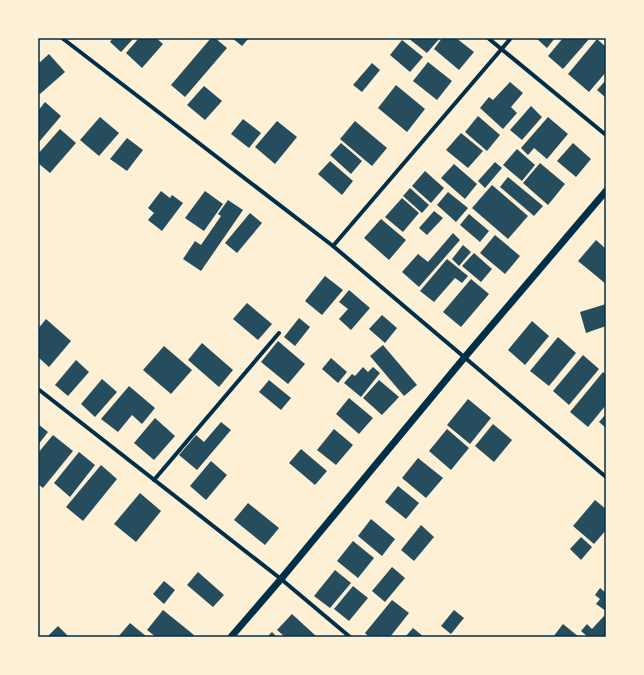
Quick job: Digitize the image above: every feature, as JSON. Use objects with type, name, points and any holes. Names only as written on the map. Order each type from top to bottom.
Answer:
[{"type":"street","points":[[62,38],[333,246],[606,477]]},
{"type":"street","points":[[488,38],[606,135]]},
{"type":"street","points":[[333,246],[511,38]]},
{"type":"street","points":[[231,637],[464,358],[606,191]]},
{"type":"street","points":[[154,480],[279,333]]},
{"type":"street","points":[[38,389],[281,579],[350,637]]},
{"type":"building","points":[[113,38],[134,38],[121,52],[110,42]]},
{"type":"building","points":[[139,38],[156,38],[163,44],[142,68],[126,53]]},
{"type":"building","points":[[211,38],[215,38],[227,48],[185,97],[171,85]]},
{"type":"building","points":[[232,38],[249,38],[242,46]]},
{"type":"building","points":[[408,38],[440,38],[427,53]]},
{"type":"building","points":[[442,38],[456,38],[474,52],[459,70],[434,49]]},
{"type":"building","points":[[536,38],[555,38],[547,48]]},
{"type":"building","points":[[563,38],[590,38],[563,69],[548,56]]},
{"type":"building","points":[[597,39],[606,47],[606,72],[589,92],[568,74]]},
{"type":"building","points":[[402,40],[423,57],[410,72],[390,55]]},
{"type":"building","points":[[49,54],[65,72],[40,94],[38,91],[38,64]]},
{"type":"building","points":[[428,62],[452,81],[437,100],[413,81]]},
{"type":"building","points":[[372,63],[380,70],[362,92],[353,85]]},
{"type":"building","points":[[606,80],[606,98],[597,90]]},
{"type":"building","points":[[510,82],[523,93],[511,107],[517,113],[503,129],[480,108],[489,97],[493,100]]},
{"type":"building","points":[[396,85],[425,109],[407,132],[378,108]]},
{"type":"building","points":[[204,86],[222,101],[205,120],[187,105]]},
{"type":"building","points":[[45,102],[61,116],[39,142],[38,111]]},
{"type":"building","points":[[531,106],[542,117],[522,140],[510,130]]},
{"type":"building","points":[[478,116],[500,135],[487,151],[465,132]]},
{"type":"building","points":[[100,117],[119,133],[99,156],[80,140]]},
{"type":"building","points":[[548,117],[568,134],[547,159],[534,148],[528,155],[521,148]]},
{"type":"building","points":[[243,119],[261,133],[249,148],[231,134]]},
{"type":"building","points":[[277,121],[297,137],[275,164],[255,147]]},
{"type":"building","points":[[355,121],[387,148],[372,166],[340,139]]},
{"type":"building","points":[[60,129],[76,143],[50,173],[38,163],[38,154]]},
{"type":"building","points":[[461,133],[483,151],[468,168],[446,150]]},
{"type":"building","points":[[127,138],[143,150],[127,171],[110,159]]},
{"type":"building","points":[[341,143],[362,161],[351,174],[330,155]]},
{"type":"building","points":[[573,143],[591,159],[576,177],[557,161]]},
{"type":"building","points":[[517,149],[535,165],[522,181],[503,165]]},
{"type":"building","points":[[330,161],[353,181],[342,195],[318,174]]},
{"type":"building","points":[[495,162],[502,168],[485,188],[478,181]]},
{"type":"building","points":[[540,163],[565,184],[548,205],[523,183]]},
{"type":"building","points":[[454,164],[477,184],[465,199],[441,178]]},
{"type":"building","points":[[425,171],[444,188],[431,203],[412,186]]},
{"type":"building","points":[[508,177],[543,206],[534,216],[500,187]]},
{"type":"building","points":[[492,185],[528,216],[508,239],[472,208]]},
{"type":"building","points":[[410,188],[429,205],[422,213],[403,196]]},
{"type":"building","points":[[161,191],[170,198],[172,195],[183,203],[162,231],[148,220],[154,213],[148,208]]},
{"type":"building","points":[[205,191],[223,204],[204,231],[185,218]]},
{"type":"building","points":[[448,192],[468,208],[456,222],[437,205]]},
{"type":"building","points":[[402,198],[419,213],[403,232],[385,217]]},
{"type":"building","points":[[228,200],[243,210],[201,271],[183,259],[195,241],[201,245],[221,216],[218,214]]},
{"type":"building","points":[[434,211],[443,218],[427,235],[419,228]]},
{"type":"building","points":[[250,213],[262,223],[237,253],[225,243]]},
{"type":"building","points":[[469,214],[489,231],[480,242],[460,225]]},
{"type":"building","points":[[381,219],[406,240],[389,260],[364,238]]},
{"type":"building","points":[[453,233],[460,240],[419,287],[402,272],[418,254],[428,262]]},
{"type":"building","points":[[495,235],[520,256],[505,274],[480,253]]},
{"type":"building","points":[[596,240],[606,249],[606,284],[578,261]]},
{"type":"building","points":[[463,245],[471,252],[459,266],[452,259]]},
{"type":"building","points":[[474,253],[492,269],[481,282],[462,266]]},
{"type":"building","points":[[447,259],[468,276],[462,283],[455,278],[434,302],[420,291]]},
{"type":"building","points":[[325,276],[343,290],[322,315],[305,301]]},
{"type":"building","points":[[471,279],[489,294],[461,327],[443,312]]},
{"type":"building","points":[[349,290],[370,308],[351,330],[339,319],[348,309],[339,302]]},
{"type":"building","points":[[247,303],[272,324],[258,340],[233,319]]},
{"type":"building","points":[[606,304],[606,326],[586,333],[580,312]]},
{"type":"building","points":[[382,315],[397,328],[385,343],[369,329]]},
{"type":"building","points":[[299,318],[310,327],[295,346],[284,337]]},
{"type":"building","points":[[46,319],[71,341],[49,367],[38,357],[38,329]]},
{"type":"building","points":[[532,321],[549,336],[525,365],[508,350]]},
{"type":"building","points":[[558,337],[576,353],[549,386],[530,371]]},
{"type":"building","points":[[278,341],[305,364],[288,384],[261,362]]},
{"type":"building","points":[[202,343],[233,370],[219,387],[188,360]]},
{"type":"building","points":[[383,345],[417,385],[404,396],[370,356]]},
{"type":"building","points":[[164,346],[192,370],[171,394],[143,370]]},
{"type":"building","points":[[583,355],[599,369],[569,405],[553,391]]},
{"type":"building","points":[[331,358],[347,372],[338,383],[322,369]]},
{"type":"building","points":[[76,360],[89,372],[68,396],[55,385]]},
{"type":"building","points":[[363,367],[368,372],[373,367],[380,373],[361,397],[344,383],[352,374],[355,376]]},
{"type":"building","points":[[603,372],[606,375],[606,405],[588,427],[570,412]]},
{"type":"building","points":[[102,379],[117,392],[95,417],[81,404]]},
{"type":"building","points":[[269,380],[291,398],[281,410],[259,392]]},
{"type":"building","points":[[379,380],[399,397],[382,415],[363,398]]},
{"type":"building","points":[[129,386],[155,408],[142,424],[132,415],[118,432],[101,419]]},
{"type":"building","points":[[349,398],[373,418],[359,434],[336,414]]},
{"type":"building","points":[[468,399],[491,418],[470,444],[447,425]]},
{"type":"building","points":[[606,414],[606,428],[599,422]]},
{"type":"building","points":[[155,418],[175,436],[154,460],[134,443]]},
{"type":"building","points":[[221,422],[231,430],[197,470],[179,455],[196,435],[204,442]]},
{"type":"building","points":[[38,424],[48,432],[38,445]]},
{"type":"building","points":[[493,424],[512,440],[494,462],[475,446]]},
{"type":"building","points":[[334,429],[353,445],[336,465],[317,450]]},
{"type":"building","points":[[447,429],[469,448],[451,470],[429,451]]},
{"type":"building","points":[[53,435],[73,451],[43,488],[38,484],[38,453]]},
{"type":"building","points":[[301,449],[327,471],[315,485],[289,463]]},
{"type":"building","points":[[79,452],[95,465],[70,497],[54,483]]},
{"type":"building","points":[[418,458],[443,478],[426,498],[402,478]]},
{"type":"building","points":[[211,461],[227,475],[206,500],[190,486]]},
{"type":"building","points":[[101,465],[117,479],[83,521],[66,507]]},
{"type":"building","points":[[398,486],[419,503],[406,519],[385,502]]},
{"type":"building","points":[[140,493],[161,511],[136,542],[114,524]]},
{"type":"building","points":[[595,500],[606,509],[606,530],[594,544],[573,526]]},
{"type":"building","points":[[248,503],[279,528],[265,545],[234,520]]},
{"type":"building","points":[[371,519],[395,539],[382,556],[358,536]]},
{"type":"building","points":[[421,525],[434,537],[414,561],[401,550]]},
{"type":"building","points":[[581,537],[592,547],[581,560],[570,549]]},
{"type":"building","points":[[353,541],[374,558],[358,578],[337,561]]},
{"type":"building","points":[[392,567],[405,578],[385,602],[372,591]]},
{"type":"building","points":[[335,570],[351,583],[330,608],[314,596]]},
{"type":"building","points":[[198,572],[224,595],[213,607],[187,585]]},
{"type":"building","points":[[164,581],[175,590],[164,604],[153,594]]},
{"type":"building","points":[[353,586],[368,598],[349,621],[334,609]]},
{"type":"building","points":[[600,588],[606,593],[606,611],[596,604],[600,599],[595,595]]},
{"type":"building","points":[[392,600],[409,613],[390,637],[369,637],[365,633]]},
{"type":"building","points":[[163,610],[194,635],[193,637],[156,637],[147,630]]},
{"type":"building","points":[[454,610],[464,618],[451,634],[441,626]]},
{"type":"building","points":[[292,614],[317,637],[285,637],[277,630]]},
{"type":"building","points":[[604,616],[606,617],[606,635],[604,637],[588,637],[581,631],[587,624],[592,629]]},
{"type":"building","points":[[130,623],[147,637],[118,637]]},
{"type":"building","points":[[563,624],[579,637],[553,637]]},
{"type":"building","points":[[58,626],[69,637],[47,637]]},
{"type":"building","points":[[413,628],[424,637],[405,637]]},
{"type":"building","points":[[272,632],[277,637],[267,637]]}]
